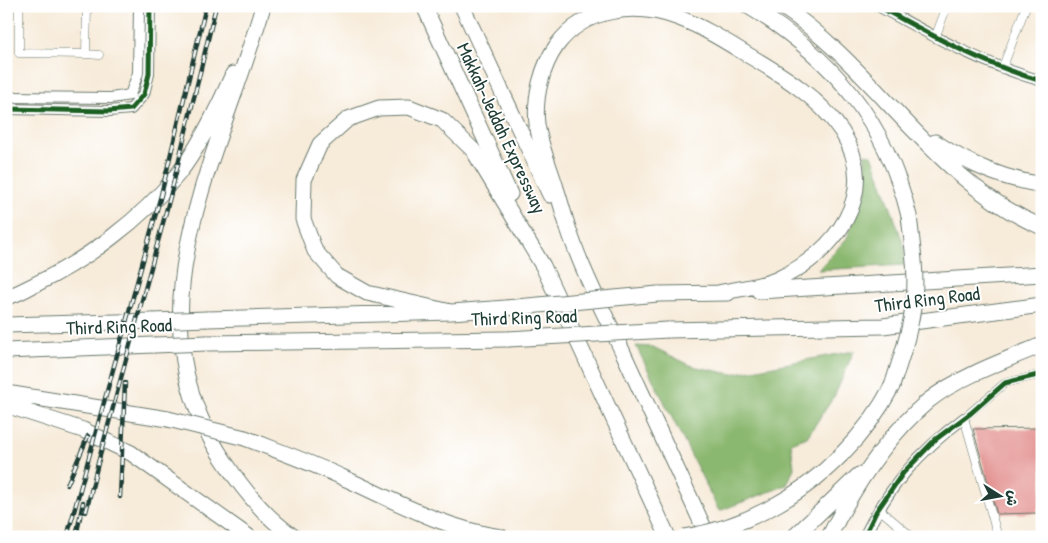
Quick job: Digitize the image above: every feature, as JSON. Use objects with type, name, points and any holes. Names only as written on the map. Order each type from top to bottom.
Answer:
[{"type":"highway","points":[[6,297],[48,278],[87,256],[128,224],[178,174],[208,125],[226,90],[262,6]]},
{"type":"highway","points":[[262,6],[189,239],[180,304],[182,358],[194,405],[216,450],[260,509],[278,526],[294,537]]},
{"type":"highway","name":"Makkah-Jeddah Expressway","points":[[424,6],[543,266]]},
{"type":"highway","points":[[462,6],[708,537]]},
{"type":"highway","points":[[684,537],[721,530],[758,515],[806,486],[841,455],[863,432],[880,408],[892,386],[908,336],[914,300],[913,255],[909,216],[903,190],[889,154],[852,94],[831,68],[789,32],[748,6]]},
{"type":"highway","points":[[781,6],[825,40],[901,118],[970,184],[1014,216],[1042,227]]},
{"type":"highway","points":[[573,244],[537,124],[539,86],[548,58],[566,33],[590,17],[616,10],[646,10],[677,17],[710,32],[786,78],[820,107],[842,132],[854,159],[856,182],[852,208],[842,228],[816,256],[776,280],[718,293]]},
{"type":"highway","points":[[451,312],[367,293],[337,276],[315,252],[303,219],[304,180],[320,144],[348,119],[379,108],[409,107],[442,120],[474,150],[543,266],[668,537]]},
{"type":"highway","points":[[901,118],[976,167],[1011,180],[1042,184]]},
{"type":"highway","name":"Third Ring Road","points":[[6,326],[451,312],[658,294],[718,293],[1042,274]]},
{"type":"highway","name":"Third Ring Road","points":[[6,351],[208,343],[508,339],[668,330],[883,326],[1042,305]]},
{"type":"highway","points":[[829,537],[888,442],[929,401],[970,377],[1042,345]]},
{"type":"highway","points":[[6,393],[168,419],[245,438],[320,467],[423,515],[456,527],[501,537]]},
{"type":"highway","points":[[6,405],[83,430],[131,453],[249,537]]},
{"type":"highway","points":[[794,537],[822,513],[878,456]]},
{"type":"street","points":[[19,6],[19,53],[99,55]]},
{"type":"street","points":[[86,54],[87,6]]},
{"type":"street","points":[[6,97],[111,98],[130,95],[138,73],[139,6]]},
{"type":"street","points":[[6,109],[109,111],[131,109],[144,94],[149,74],[150,6]]},
{"type":"street","points":[[878,6],[935,38],[1002,69],[1042,81]]},
{"type":"street","points":[[935,38],[947,6]]},
{"type":"street","points":[[1002,69],[1026,6]]},
{"type":"street","points":[[864,537],[878,508],[903,473],[936,439],[1005,383],[1042,374]]},
{"type":"street","points":[[964,418],[998,537]]},
{"type":"street","points":[[878,508],[912,537]]},
{"type":"green space","points":[[865,154],[872,155],[905,248],[904,265],[818,270],[847,238],[866,189]]},
{"type":"green space","points":[[636,346],[653,347],[692,366],[731,374],[854,351],[835,395],[807,437],[791,443],[794,468],[787,485],[719,511]]},
{"type":"building","points":[[1042,428],[1042,497],[1037,513],[997,514],[973,429]]},
{"type":"railway","points":[[67,537],[161,195],[206,6]]},
{"type":"railway","points":[[86,512],[170,197],[216,6]]},
{"type":"railway","points":[[120,497],[125,383]]},
{"type":"railway","points":[[67,485],[88,436]]},
{"type":"railway","points":[[76,537],[83,502]]},
{"type":"cycle path","points":[[6,109],[109,111],[131,109],[144,94],[149,74],[150,6]]},
{"type":"cycle path","points":[[878,6],[978,58],[1042,81]]},
{"type":"cycle path","points":[[864,537],[876,512],[903,473],[936,439],[971,413],[1005,383],[1042,374]]}]
